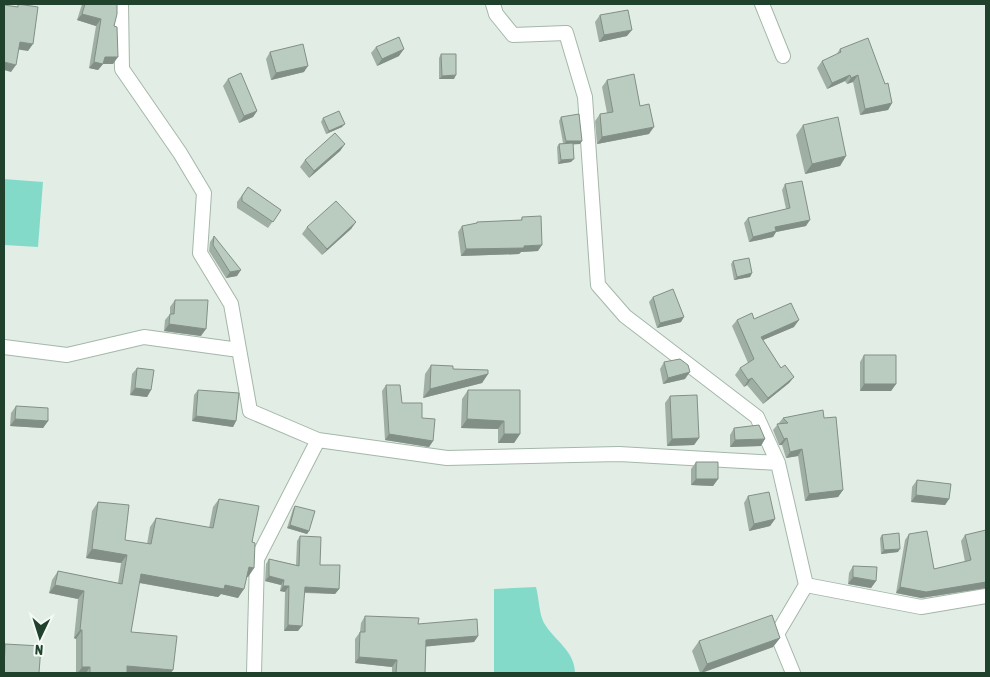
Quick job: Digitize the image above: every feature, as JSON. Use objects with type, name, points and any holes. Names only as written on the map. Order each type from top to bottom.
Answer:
[{"type":"street","points":[[121,4],[122,69],[180,152],[204,193],[200,253],[231,304],[250,411],[318,440],[446,458],[619,454],[778,463]]},
{"type":"street","points":[[493,4],[496,14],[513,35],[566,34],[585,97],[598,285],[625,316],[757,417],[778,463],[806,585],[777,634],[793,673]]},
{"type":"street","points":[[762,4],[783,56]]},
{"type":"street","points":[[4,347],[67,354],[144,336],[239,350]]},
{"type":"street","points":[[254,673],[257,559],[318,440]]},
{"type":"street","points":[[806,585],[921,607],[986,596]]},
{"type":"water","points":[[4,179],[43,182],[38,247],[4,245]]},
{"type":"water","points":[[536,587],[544,623],[572,658],[575,673],[494,673],[494,589]]},
{"type":"building","points":[[18,4],[38,7],[33,44],[20,42],[16,65],[4,62],[4,5],[18,7]]},
{"type":"building","points":[[85,4],[117,4],[114,26],[117,27],[118,57],[105,57],[103,64],[94,62],[101,19],[82,14]]},
{"type":"building","points":[[628,10],[632,30],[604,35],[600,15]]},
{"type":"building","points":[[399,37],[404,49],[382,59],[376,47]]},
{"type":"building","points":[[868,38],[885,84],[888,83],[892,103],[865,109],[858,75],[851,78],[850,75],[832,83],[822,61],[841,52],[840,49]]},
{"type":"building","points":[[303,44],[308,66],[276,73],[270,52]]},
{"type":"building","points":[[441,54],[456,54],[456,75],[442,76]]},
{"type":"building","points":[[241,73],[257,111],[244,116],[228,79]]},
{"type":"building","points":[[634,74],[640,106],[649,104],[654,127],[602,137],[600,114],[613,112],[607,80]]},
{"type":"building","points":[[339,111],[345,124],[329,131],[323,118]]},
{"type":"building","points":[[579,114],[582,141],[566,141],[561,117]]},
{"type":"building","points":[[838,117],[846,156],[812,164],[803,125]]},
{"type":"building","points":[[335,133],[345,144],[314,171],[305,160]]},
{"type":"building","points":[[573,143],[574,159],[561,160],[559,144]]},
{"type":"building","points":[[802,181],[810,220],[775,227],[776,231],[753,237],[748,218],[790,208],[785,184]]},
{"type":"building","points":[[248,187],[281,210],[273,222],[242,201],[242,196]]},
{"type":"building","points":[[336,201],[356,222],[327,249],[307,227]]},
{"type":"building","points":[[541,216],[542,245],[524,246],[524,248],[466,249],[462,226],[477,222],[522,220],[522,217]]},
{"type":"building","points":[[214,236],[241,270],[230,272],[213,245]]},
{"type":"building","points":[[749,258],[752,273],[737,277],[733,261]]},
{"type":"building","points":[[673,289],[684,317],[660,323],[653,297]]},
{"type":"building","points":[[175,300],[208,300],[206,329],[169,324],[170,314],[174,314]]},
{"type":"building","points":[[791,303],[799,320],[761,337],[781,368],[785,365],[794,377],[768,398],[752,378],[748,380],[740,368],[754,359],[737,320],[752,313],[754,319]]},
{"type":"building","points":[[864,355],[896,355],[896,384],[864,384]]},
{"type":"building","points":[[680,359],[688,365],[690,372],[668,378],[664,362]]},
{"type":"building","points":[[431,365],[453,366],[453,369],[488,370],[488,374],[430,389]]},
{"type":"building","points":[[137,368],[154,370],[151,390],[135,388]]},
{"type":"building","points":[[386,385],[400,385],[402,403],[422,403],[422,418],[435,419],[433,441],[389,434]]},
{"type":"building","points":[[198,390],[239,393],[236,421],[196,416]]},
{"type":"building","points":[[468,390],[520,390],[520,434],[504,434],[504,421],[467,419]]},
{"type":"building","points":[[697,395],[699,438],[672,439],[670,396]]},
{"type":"building","points":[[16,406],[48,408],[48,421],[15,419]]},
{"type":"building","points":[[823,410],[824,418],[836,417],[843,490],[809,494],[802,449],[790,452],[787,438],[784,439],[777,424],[788,423],[783,418]]},
{"type":"building","points":[[759,425],[765,439],[735,440],[734,428]]},
{"type":"building","points":[[696,462],[718,462],[718,479],[696,479]]},
{"type":"building","points":[[917,480],[951,484],[949,499],[916,495]]},
{"type":"building","points":[[769,492],[775,519],[754,524],[748,496]]},
{"type":"building","points":[[219,499],[259,506],[252,542],[255,543],[254,568],[249,567],[244,589],[225,585],[224,589],[141,574],[131,632],[177,636],[173,670],[127,666],[127,673],[90,673],[90,667],[82,667],[82,630],[80,630],[84,591],[55,585],[58,571],[122,584],[127,555],[92,549],[98,502],[129,505],[125,540],[151,544],[156,518],[213,528]]},
{"type":"building","points":[[295,506],[315,511],[309,531],[290,525]]},
{"type":"building","points":[[986,530],[986,582],[926,592],[900,587],[909,534],[927,531],[934,569],[971,560],[965,535]]},
{"type":"building","points":[[899,533],[900,549],[884,550],[882,535]]},
{"type":"building","points":[[300,536],[321,537],[320,565],[340,565],[339,589],[305,587],[302,626],[288,625],[289,586],[283,586],[284,580],[269,576],[269,559],[299,566]]},
{"type":"building","points":[[853,566],[877,567],[876,581],[853,577]]},
{"type":"building","points":[[772,615],[780,638],[707,664],[699,641]]},
{"type":"building","points":[[365,616],[419,618],[418,624],[477,619],[478,636],[426,640],[425,673],[396,673],[397,660],[359,657],[360,632],[365,632]]},
{"type":"building","points":[[5,644],[41,646],[39,673],[4,673]]}]
